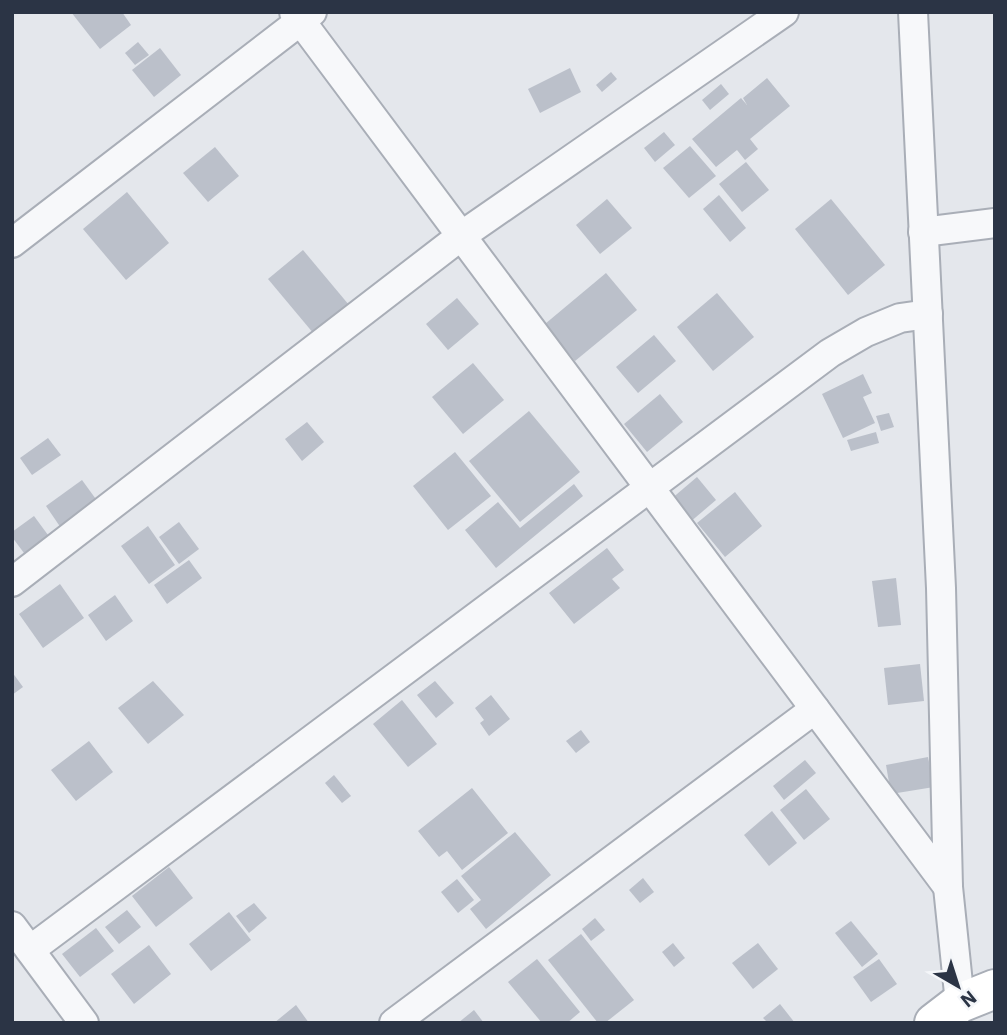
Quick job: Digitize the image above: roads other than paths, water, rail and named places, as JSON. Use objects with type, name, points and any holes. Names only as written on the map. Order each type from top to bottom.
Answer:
[{"type":"main road","points":[[947,1013],[995,989]]},
{"type":"street","points":[[12,582],[461,236],[784,12]]},
{"type":"street","points":[[913,12],[941,588],[948,887],[947,1013]]},
{"type":"street","points":[[12,243],[302,15],[461,236],[948,887]]},
{"type":"street","points":[[923,232],[994,223]]},
{"type":"street","points":[[30,950],[830,353],[866,332],[900,318],[928,314]]},
{"type":"street","points":[[394,1023],[815,709]]},
{"type":"street","points":[[12,926],[84,1023]]}]
